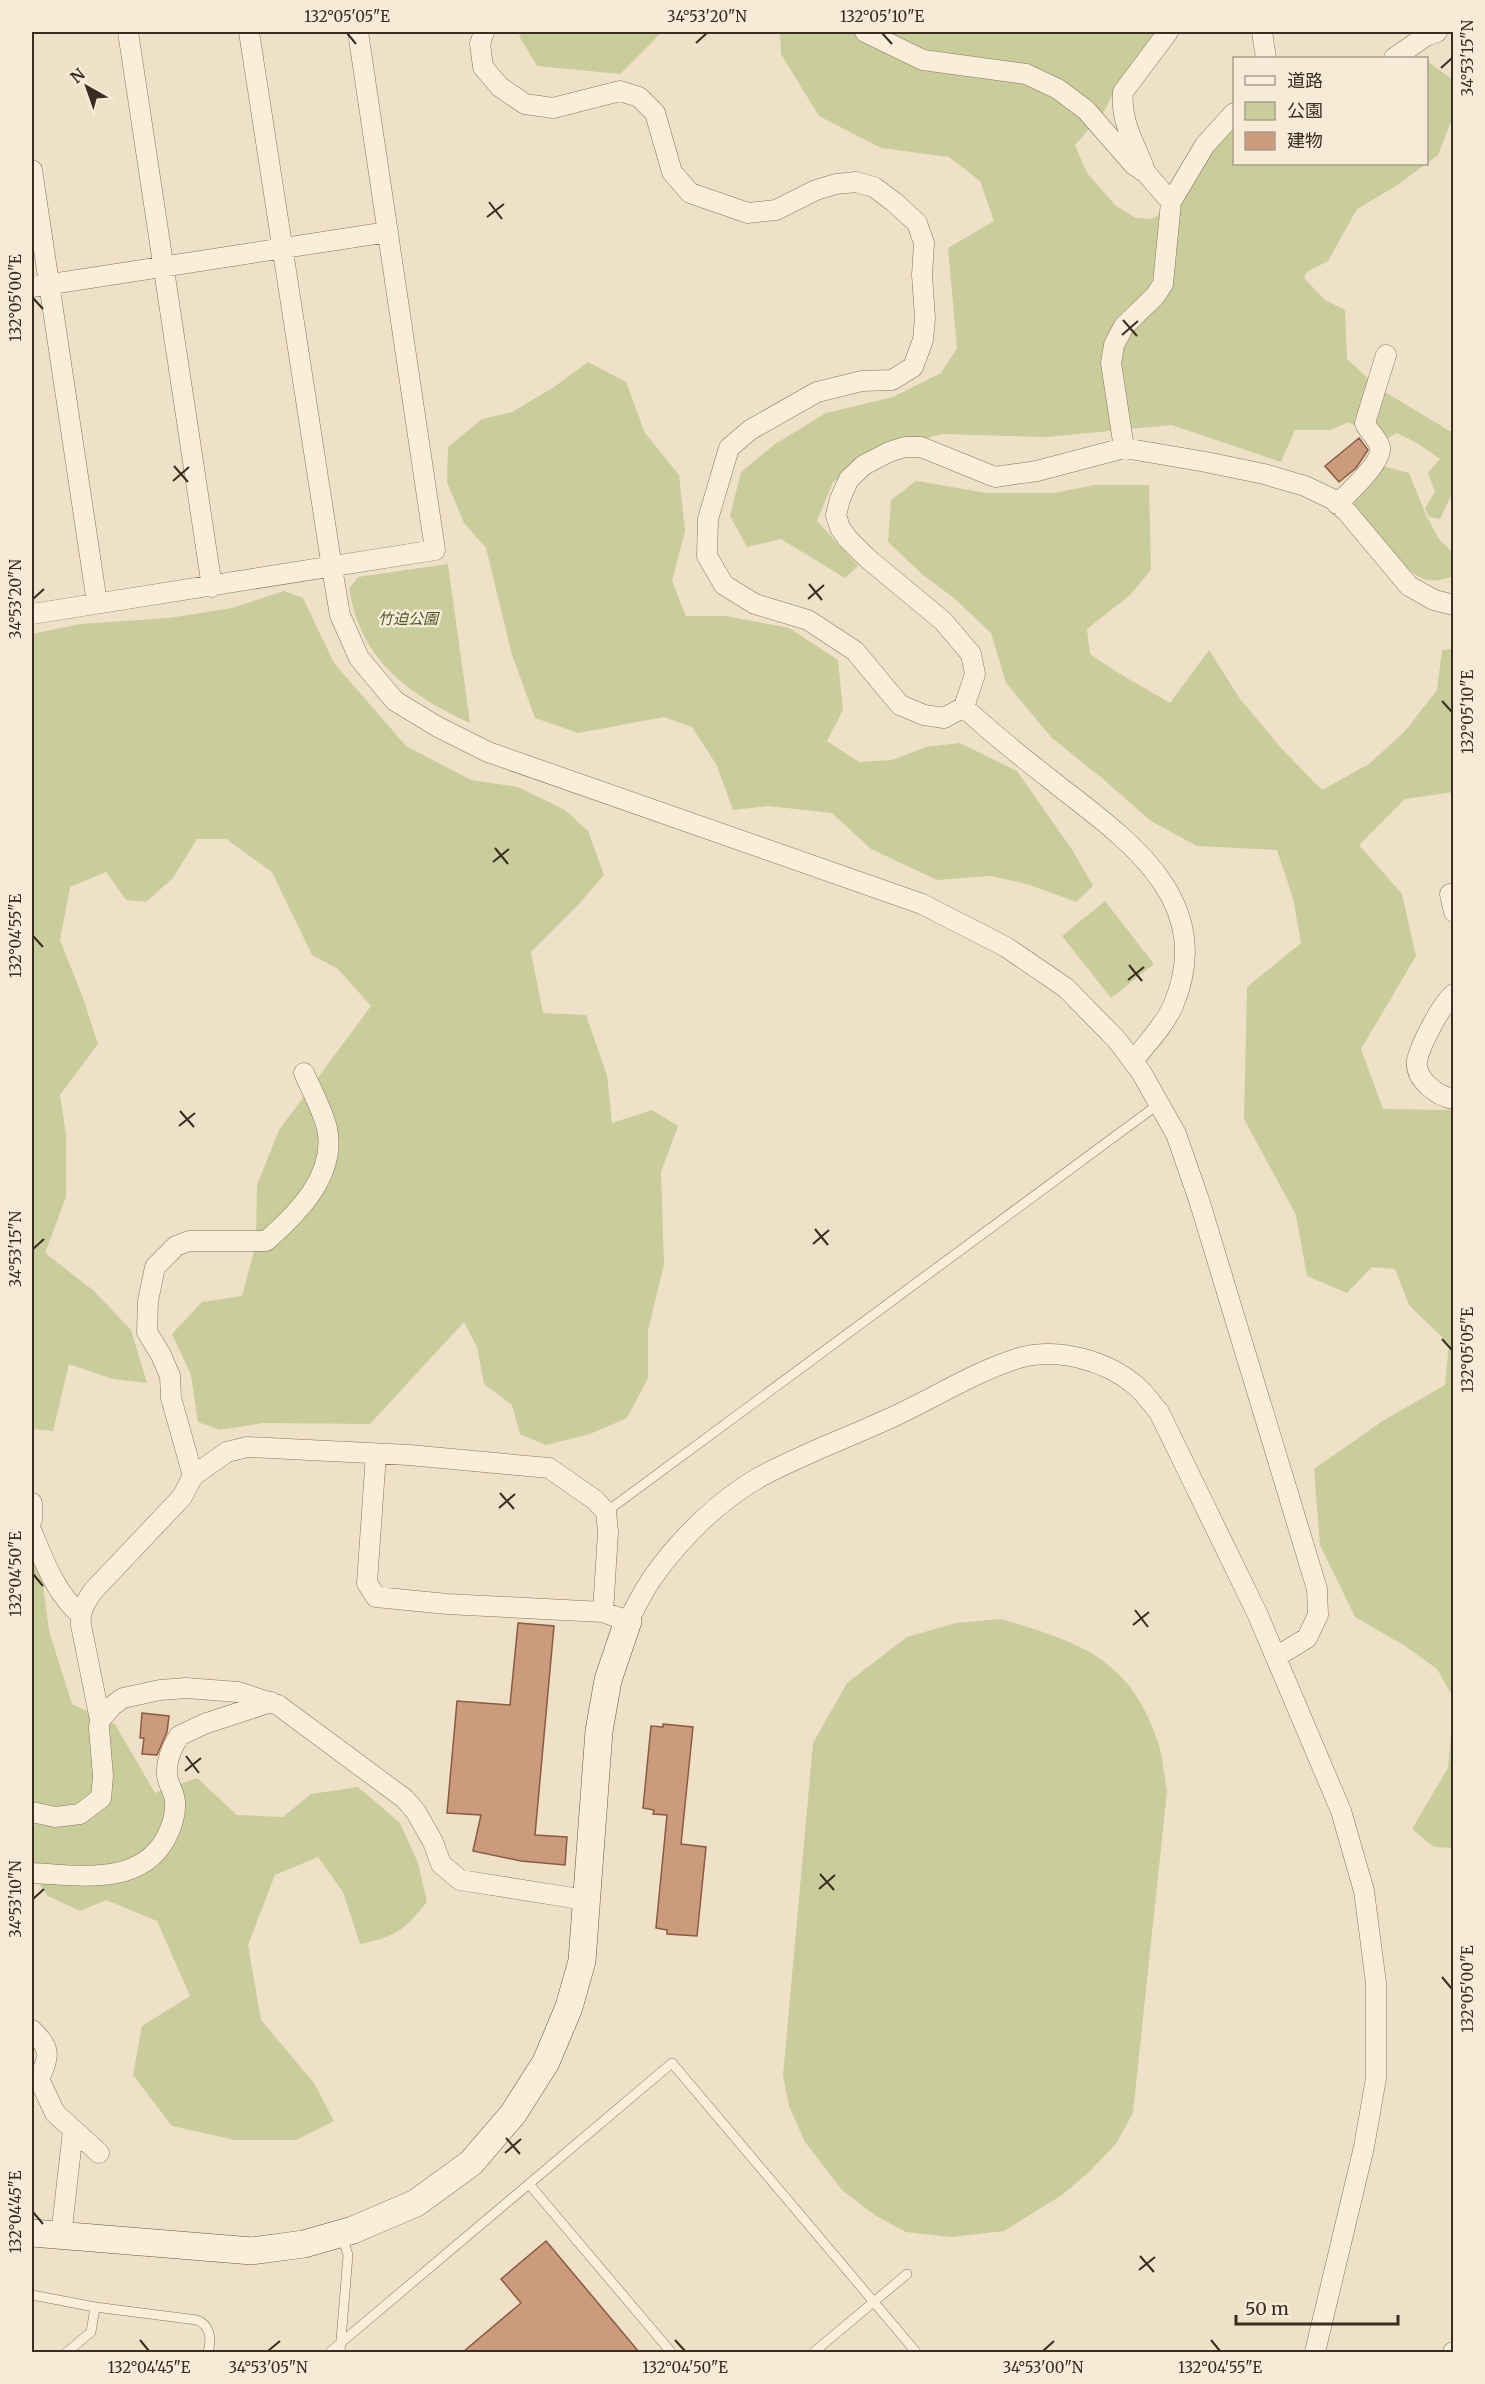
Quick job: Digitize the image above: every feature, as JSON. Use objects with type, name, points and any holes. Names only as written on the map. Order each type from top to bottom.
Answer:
[{"type":"street","points":[[128,32],[212,587]]},
{"type":"street","points":[[249,32],[281,249],[340,615],[358,658],[395,701],[438,727],[488,752],[922,904],[1006,947],[1066,988],[1117,1040],[1133,1060],[1160,1103],[1176,1134],[1199,1200],[1317,1589],[1318,1615],[1306,1638],[1276,1657]]},
{"type":"street","points":[[32,614],[435,550],[358,32]]},
{"type":"street","points":[[484,32],[480,44],[483,67],[500,87],[525,104],[553,108],[620,91],[639,97],[655,113],[672,172],[690,193],[748,213],[776,210],[816,190],[836,184],[856,182],[874,187],[894,201],[917,223],[924,243],[922,275],[925,318],[923,340],[913,367],[892,380],[862,381],[817,392],[750,430],[729,448],[708,519],[707,556],[724,585],[754,604],[808,620],[855,651],[900,705],[924,715],[944,718],[964,707],[975,674],[971,654],[943,621],[867,558],[844,533],[836,515],[849,479],[864,465],[889,452],[905,447],[921,447],[995,477],[1037,471],[1124,448],[1264,474],[1305,486],[1337,504],[1379,547],[1409,586],[1434,600],[1454,605]]},
{"type":"street","points":[[865,32],[923,60],[1026,74],[1047,83],[1086,110],[1134,165],[1146,173],[1171,202]]},
{"type":"street","points":[[1146,173],[1127,130],[1122,104],[1123,92],[1168,32]]},
{"type":"street","points":[[1262,32],[1266,57]]},
{"type":"street","points":[[1395,57],[1426,36],[1437,32]]},
{"type":"street","points":[[1124,448],[1111,363],[1114,345],[1124,326],[1155,296],[1163,284],[1171,202],[1205,145],[1233,115]]},
{"type":"street","points":[[32,170],[40,286],[97,603]]},
{"type":"street","points":[[40,286],[388,232]]},
{"type":"street","points":[[1337,504],[1368,473],[1379,455],[1380,447],[1365,423],[1386,355]]},
{"type":"street","points":[[964,707],[991,733],[1084,805],[1148,860],[1172,897],[1183,932],[1184,957],[1181,983],[1166,1018],[1133,1060]]},
{"type":"street","points":[[1454,993],[1439,1011],[1418,1060],[1419,1071],[1432,1090],[1440,1096],[1454,1099]]},
{"type":"street","points":[[193,1476],[171,1398],[170,1376],[147,1332],[148,1301],[155,1267],[176,1246],[189,1241],[266,1241],[302,1207],[323,1168],[328,1142],[319,1105],[304,1073]]},
{"type":"street","points":[[32,2233],[252,2250],[304,2244],[341,2233],[416,2203],[471,2163],[513,2114],[546,2062],[569,2007],[582,1961],[599,1731],[608,1680],[628,1621],[652,1579],[679,1544],[719,1507],[757,1479],[978,1375],[1021,1358],[1053,1355],[1091,1360],[1115,1371],[1136,1385],[1159,1412],[1257,1613],[1276,1657],[1341,1811],[1364,1891],[1376,1983],[1376,2078],[1366,2135],[1315,2352]]},
{"type":"street","points":[[32,1812],[55,1817],[80,1815],[101,1798],[103,1776],[100,1720],[81,1625],[84,1604],[182,1497],[193,1476],[227,1452],[247,1447],[408,1455],[549,1468],[595,1500],[606,1512],[608,1532],[603,1612]]},
{"type":"street","points":[[376,1454],[367,1583],[376,1597],[447,1604],[603,1612],[628,1621]]},
{"type":"street","points":[[32,1503],[32,1520]]},
{"type":"street","points":[[32,1532],[46,1565],[69,1605],[81,1615]]},
{"type":"street","points":[[100,1720],[112,1706],[123,1698],[160,1690],[186,1688],[230,1690],[261,1698],[306,1725],[405,1799],[416,1812],[433,1842],[441,1864],[460,1880],[586,1900]]},
{"type":"street","points":[[32,1873],[67,1876],[104,1875],[138,1866],[161,1846],[169,1833],[175,1802],[167,1778],[167,1766],[179,1736],[204,1724],[271,1702]]},
{"type":"street","points":[[32,2030],[46,2046],[48,2054],[39,2079],[55,2113],[99,2153]]},
{"type":"street","points":[[61,2236],[74,2131]]},
{"type":"lane","points":[[606,1512],[1160,1103]]},
{"type":"lane","points":[[330,2352],[341,2348],[672,2063],[916,2352]]},
{"type":"lane","points":[[529,2184],[671,2352]]},
{"type":"lane","points":[[341,2233],[348,2255],[341,2348]]},
{"type":"lane","points":[[814,2352],[907,2274]]},
{"type":"lane","points":[[32,2295],[95,2307],[197,2320],[203,2322],[210,2335],[208,2352]]},
{"type":"lane","points":[[67,2352],[91,2332],[95,2307]]},
{"type":"green space","points":[[523,32],[662,32],[620,74],[537,66],[519,36]]},
{"type":"green space","points":[[780,32],[1161,32],[1116,87],[1104,112],[1075,145],[1087,173],[1116,206],[1136,218],[1152,219],[1179,201],[1210,154],[1233,125],[1233,165],[1425,165],[1396,186],[1357,209],[1328,261],[1307,272],[1304,278],[1325,300],[1345,310],[1347,359],[1380,389],[1453,433],[1453,492],[1440,519],[1429,517],[1425,508],[1435,492],[1428,473],[1440,459],[1397,433],[1380,443],[1349,422],[1330,430],[1295,430],[1281,462],[1172,425],[1046,437],[942,434],[877,451],[833,482],[817,521],[858,566],[845,578],[781,539],[747,547],[730,516],[741,472],[775,444],[826,413],[893,397],[941,373],[957,348],[948,248],[994,221],[980,181],[949,157],[881,148],[819,116],[781,54]]},
{"type":"green space","points":[[1428,62],[1453,80],[1453,116],[1438,155],[1428,162]]},
{"type":"green space","points":[[588,362],[626,382],[645,433],[679,475],[685,531],[672,581],[686,616],[726,616],[789,628],[838,660],[843,710],[827,741],[859,762],[892,760],[926,747],[960,743],[1017,771],[1073,851],[1093,886],[1076,902],[1027,884],[990,876],[937,880],[871,849],[832,813],[768,806],[733,810],[716,764],[692,727],[664,717],[578,733],[535,718],[512,655],[486,548],[464,523],[447,482],[448,447],[482,419],[512,412],[554,387]]},
{"type":"green space","points":[[1383,466],[1409,473],[1427,517],[1439,539],[1453,553],[1453,576],[1433,581],[1421,578],[1405,566],[1353,505],[1361,484]]},
{"type":"green space","points":[[916,481],[987,493],[1054,493],[1095,485],[1149,485],[1151,570],[1130,595],[1087,629],[1090,654],[1170,703],[1209,650],[1240,699],[1282,749],[1322,790],[1369,764],[1405,731],[1437,690],[1442,650],[1453,649],[1453,792],[1405,799],[1359,845],[1402,894],[1416,956],[1361,1049],[1383,1109],[1453,1109],[1453,1697],[1437,1669],[1405,1646],[1355,1617],[1320,1545],[1314,1469],[1384,1420],[1445,1385],[1449,1344],[1409,1305],[1395,1269],[1372,1267],[1347,1293],[1307,1276],[1296,1215],[1244,1119],[1247,987],[1301,943],[1293,898],[1277,850],[1197,846],[1151,821],[1052,738],[1006,683],[991,633],[888,542],[891,500]]},
{"type":"green space","name":"竹迫公園","points":[[448,564],[470,723],[420,696],[378,658],[357,621],[349,589],[358,577]]},
{"type":"green space","points":[[284,591],[303,598],[334,663],[406,746],[471,780],[518,787],[565,810],[588,831],[604,875],[580,903],[531,952],[543,1013],[586,1015],[607,1075],[612,1123],[652,1110],[678,1126],[661,1172],[664,1264],[648,1331],[648,1378],[627,1418],[590,1434],[546,1445],[520,1434],[512,1405],[484,1384],[477,1347],[464,1322],[370,1424],[263,1423],[220,1430],[198,1422],[191,1375],[172,1334],[202,1302],[242,1296],[256,1243],[257,1185],[279,1130],[371,1006],[338,969],[312,955],[272,872],[226,839],[197,839],[173,878],[146,902],[126,900],[106,872],[70,887],[60,940],[98,1044],[60,1095],[66,1135],[66,1197],[45,1253],[94,1291],[131,1330],[147,1383],[113,1379],[69,1364],[53,1431],[32,1429],[32,634],[80,624],[169,618],[232,608]]},
{"type":"green space","points":[[1105,901],[1154,964],[1111,998],[1062,936]]},
{"type":"green space","points":[[32,1548],[41,1569],[49,1631],[72,1704],[115,1724],[155,1793],[197,1778],[237,1815],[283,1817],[311,1794],[358,1787],[400,1823],[418,1863],[427,1902],[398,1931],[360,1944],[343,1892],[318,1857],[275,1875],[248,1945],[261,2020],[314,2083],[334,2121],[296,2140],[235,2140],[172,2126],[133,2075],[142,2026],[190,1996],[157,1921],[106,1900],[80,1911],[48,1896],[32,1873]]},
{"type":"green space","points":[[1001,1619],[1079,1646],[1100,1658],[1118,1673],[1134,1692],[1147,1716],[1162,1756],[1167,1791],[1133,2113],[1116,2144],[1087,2174],[1062,2195],[1004,2231],[951,2237],[906,2232],[876,2216],[842,2190],[805,2142],[789,2106],[783,2075],[813,1743],[847,1683],[907,1637],[956,1623]]},
{"type":"green space","points":[[1453,1713],[1453,1848],[1434,1847],[1412,1829],[1448,1768]]},
{"type":"building","points":[[1359,438],[1368,450],[1356,468],[1339,482],[1325,466]]},
{"type":"building","points":[[518,1623],[554,1626],[535,1835],[567,1837],[565,1865],[521,1861],[473,1851],[481,1815],[447,1813],[457,1701],[510,1705]]},
{"type":"building","points":[[142,1713],[169,1716],[167,1732],[157,1755],[142,1754],[144,1738],[140,1738]]},
{"type":"building","points":[[663,1724],[693,1727],[681,1844],[706,1847],[697,1936],[667,1934],[667,1930],[656,1928],[667,1815],[653,1814],[654,1810],[643,1808],[651,1726],[663,1727]]},
{"type":"building","points":[[546,2241],[639,2352],[463,2352],[521,2303],[501,2279]]}]
